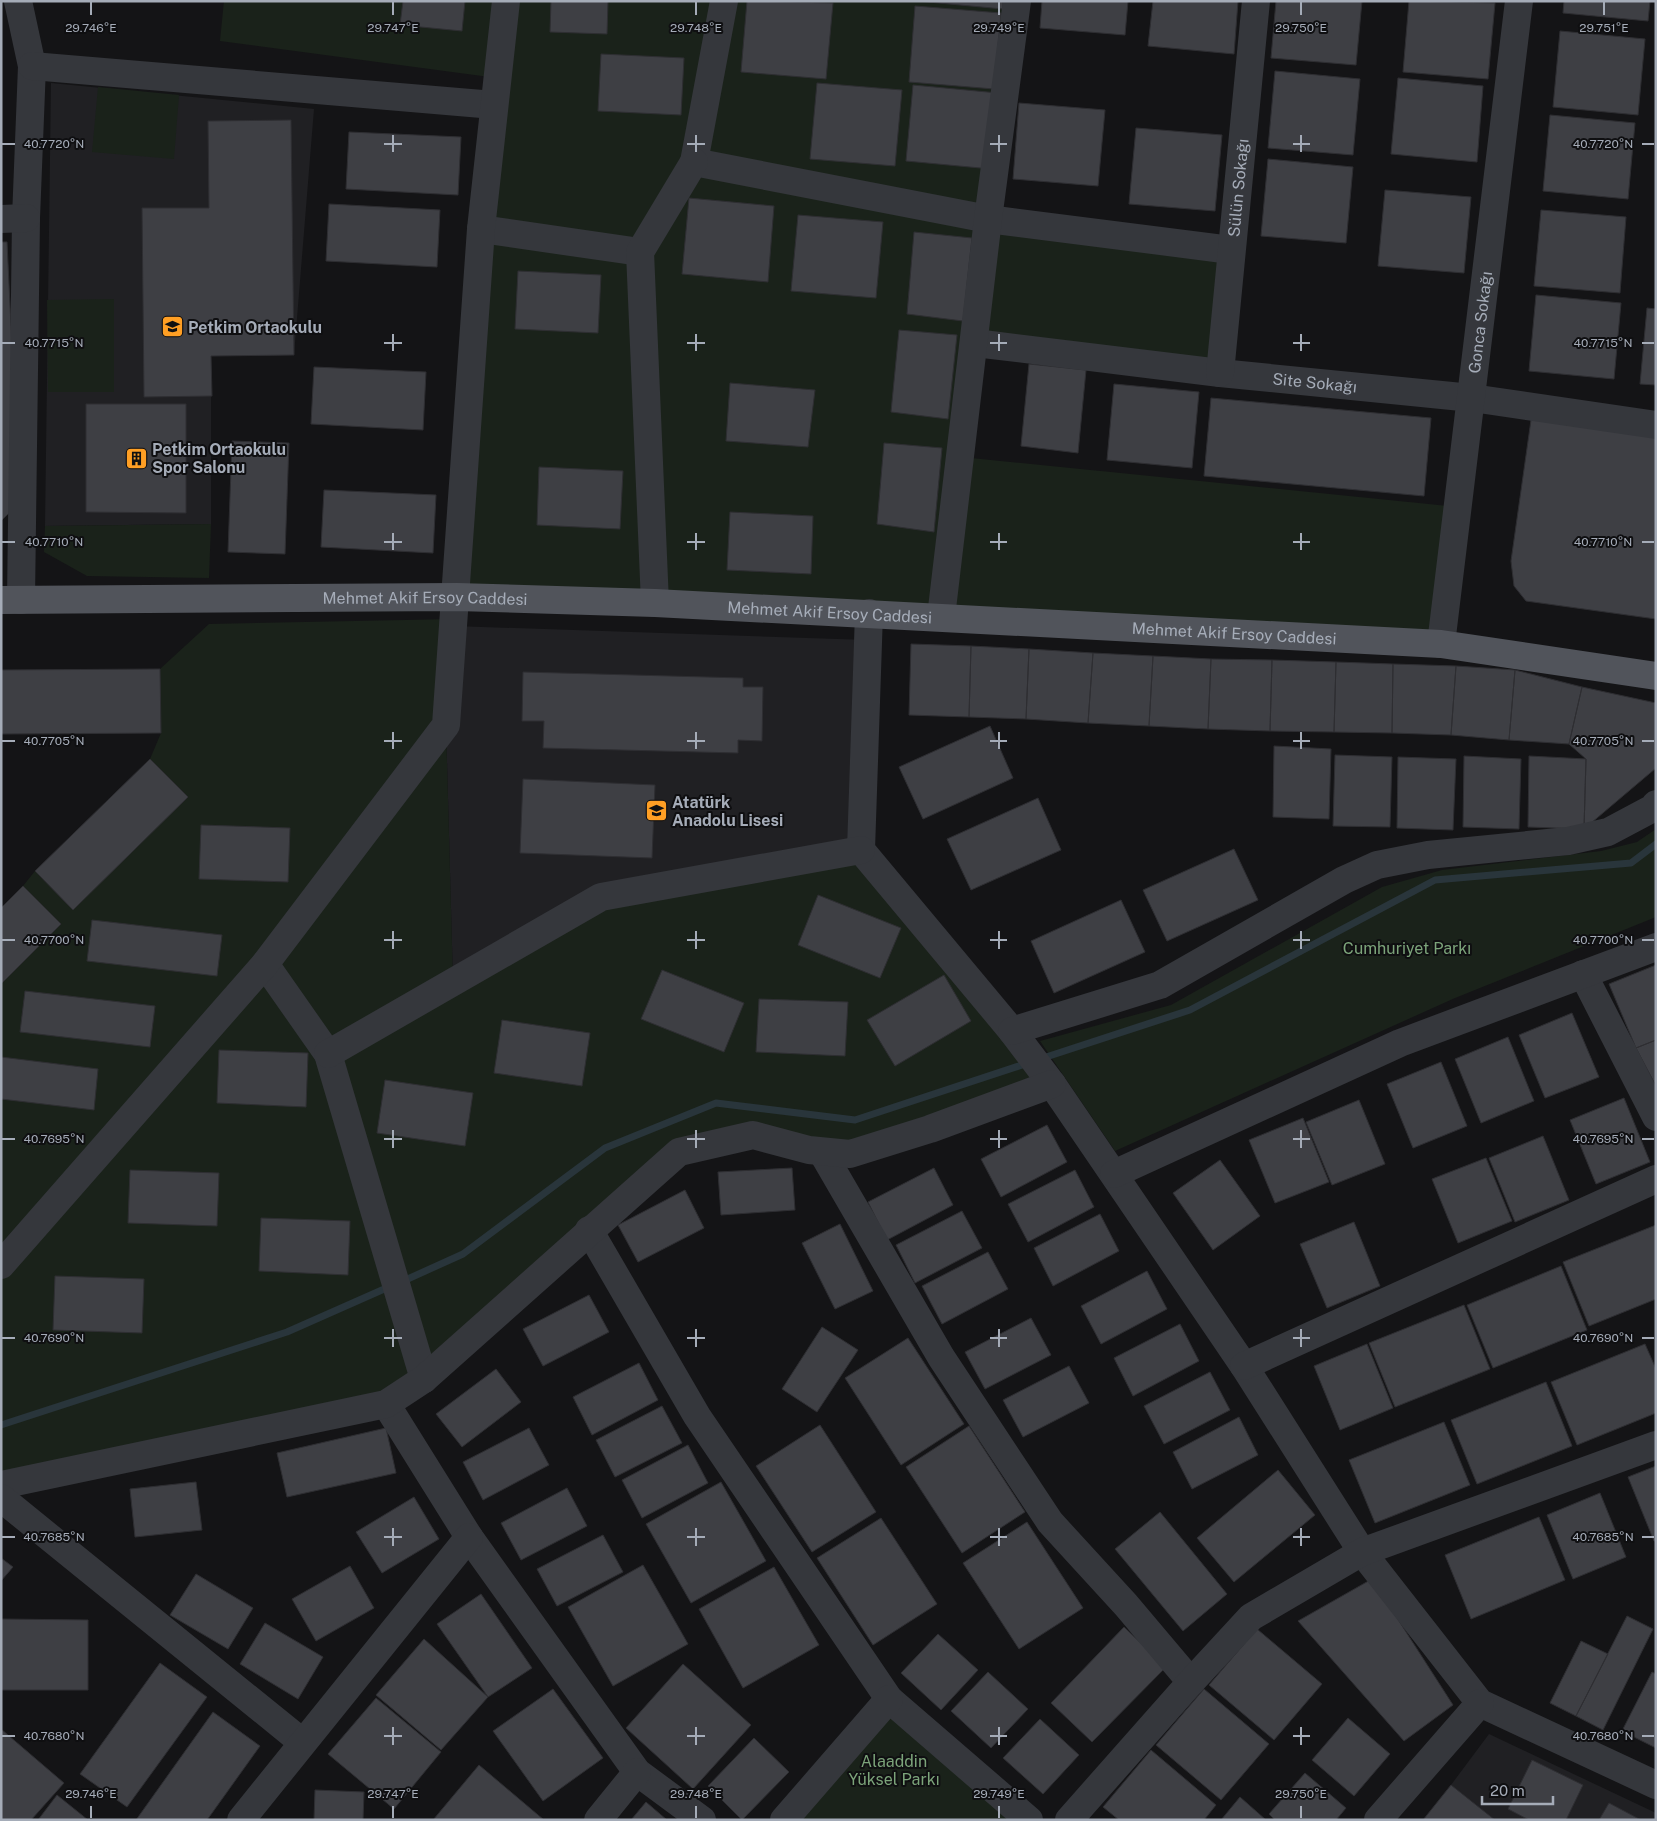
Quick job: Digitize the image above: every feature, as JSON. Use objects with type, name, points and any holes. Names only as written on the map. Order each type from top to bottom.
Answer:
[{"type":"main road","name":"Mehmet Akif Ersoy Caddesi","points":[[11,600],[457,597],[869,612],[1442,644],[1656,676]]},
{"type":"street","points":[[11,600],[14,218],[32,66],[18,1]]},
{"type":"street","points":[[1,1264],[265,964],[446,725],[457,597],[481,229],[506,1]]},
{"type":"street","points":[[655,603],[640,252],[694,162],[724,1]]},
{"type":"street","points":[[941,617],[975,343],[988,219],[1017,1]]},
{"type":"street","name":"Sülün Sokağı","points":[[1220,373],[1256,1]]},
{"type":"street","name":"Gonca Sokağı","points":[[1442,644],[1519,1]]},
{"type":"street","points":[[32,66],[494,105]]},
{"type":"street","points":[[694,162],[988,219],[1231,250]]},
{"type":"street","points":[[481,229],[640,252]]},
{"type":"street","name":"Site Sokağı","points":[[975,343],[1220,373],[1472,398],[1656,425]]},
{"type":"street","points":[[869,612],[862,850],[1012,1031],[1052,1084],[1244,1366],[1362,1552],[1480,1703],[1656,1785]]},
{"type":"street","points":[[1012,1031],[1160,985],[1344,880],[1377,865],[1428,855],[1568,841],[1608,832],[1653,808],[1656,804]]},
{"type":"street","points":[[328,1054],[601,897],[862,850]]},
{"type":"street","points":[[1114,1174],[1400,1042],[1656,948]]},
{"type":"street","points":[[265,964],[328,1054],[424,1379]]},
{"type":"street","points":[[1583,974],[1656,1117]]},
{"type":"street","points":[[1,1486],[386,1404],[424,1379],[589,1230],[679,1152],[753,1135],[809,1150],[850,1154],[930,1129],[1052,1084]]},
{"type":"street","points":[[822,1152],[941,1358],[1050,1522],[1126,1605],[1190,1682]]},
{"type":"street","points":[[1244,1366],[1656,1179]]},
{"type":"street","points":[[589,1230],[697,1416],[889,1699],[1029,1820]]},
{"type":"street","points":[[386,1404],[469,1537],[637,1772],[702,1820]]},
{"type":"street","points":[[1069,1820],[1190,1682],[1251,1617],[1362,1552],[1656,1445]]},
{"type":"street","points":[[1,1498],[302,1742]]},
{"type":"street","points":[[241,1820],[469,1537]]},
{"type":"street","points":[[784,1820],[889,1699]]},
{"type":"street","points":[[1378,1820],[1480,1703]]},
{"type":"street","points":[[598,1820],[637,1772]]},
{"type":"shaded area","name":"Petkim Ortaokulu","points":[[51,83],[314,109],[294,355],[211,356],[211,524],[45,526]]},
{"type":"shaded area","name":"Atatürk Anadolu Lisesi","points":[[454,626],[868,640],[861,850],[453,982],[446,725]]},
{"type":"shaded area","points":[[1489,1734],[1656,1813],[1656,1820],[1495,1820],[1451,1785]]},
{"type":"green space","points":[[224,1],[1017,1],[988,219],[1231,250],[1220,373],[975,343],[961,457],[1458,507],[1441,644],[457,597],[497,78],[220,41]]},
{"type":"green space","points":[[98,87],[179,95],[174,159],[92,152]]},
{"type":"green space","points":[[114,299],[114,392],[48,392],[47,300]]},
{"type":"green space","points":[[211,524],[209,578],[87,576],[44,552],[45,526]]},
{"type":"green space","points":[[455,619],[446,725],[453,982],[601,897],[861,850],[1052,1084],[850,1154],[753,1135],[679,1152],[386,1404],[1,1485],[1,984],[61,924],[23,886],[35,871],[72,909],[187,797],[150,759],[161,733],[160,669],[209,624]]},
{"type":"green space","name":"Cumhuriyet Parkı","points":[[1656,829],[1656,917],[1455,998],[1115,1151],[1040,1041],[1171,1005],[1382,887],[1442,870],[1601,851],[1637,842]]},
{"type":"green space","name":"Alaaddin Yüksel Parkı","points":[[889,1699],[1029,1820],[784,1820]]},
{"type":"building","points":[[403,1],[465,1],[462,31],[400,25]]},
{"type":"building","points":[[551,1],[608,1],[607,34],[550,32]]},
{"type":"building","points":[[747,1],[833,3],[826,79],[741,72]]},
{"type":"building","points":[[917,1],[1003,1],[1003,9]]},
{"type":"building","points":[[1042,1],[1128,1],[1125,35],[1040,28]]},
{"type":"building","points":[[1153,1],[1238,1],[1234,54],[1148,46]]},
{"type":"building","points":[[1276,1],[1362,1],[1356,65],[1271,58]]},
{"type":"building","points":[[1409,1],[1495,3],[1488,79],[1403,72]]},
{"type":"building","points":[[1564,1],[1650,1],[1648,21],[1563,13]]},
{"type":"building","points":[[915,6],[1001,13],[994,89],[909,82]]},
{"type":"building","points":[[1560,31],[1645,39],[1638,115],[1553,107]]},
{"type":"building","points":[[601,54],[684,58],[681,115],[598,111]]},
{"type":"building","points":[[1275,71],[1360,79],[1353,155],[1268,148]]},
{"type":"building","points":[[1398,78],[1483,86],[1477,162],[1391,154]]},
{"type":"building","points":[[817,83],[902,90],[895,166],[810,159]]},
{"type":"building","points":[[913,85],[998,93],[991,169],[906,161]]},
{"type":"building","points":[[1019,103],[1105,110],[1098,186],[1013,179]]},
{"type":"building","points":[[1550,115],[1635,123],[1628,199],[1543,191]]},
{"type":"building","name":"Petkim Ortaokulu","points":[[291,120],[294,355],[211,356],[212,396],[144,397],[142,208],[209,208],[208,121]]},
{"type":"building","points":[[1136,128],[1222,135],[1215,211],[1129,204]]},
{"type":"building","points":[[349,132],[461,137],[458,195],[346,189]]},
{"type":"building","points":[[1268,159],[1353,167],[1346,243],[1261,236]]},
{"type":"building","points":[[1385,190],[1471,197],[1464,273],[1378,266]]},
{"type":"building","points":[[689,198],[774,206],[768,282],[682,274]]},
{"type":"building","points":[[329,204],[440,210],[437,267],[326,261]]},
{"type":"building","points":[[1541,210],[1626,217],[1620,293],[1534,286]]},
{"type":"building","points":[[798,215],[883,222],[876,298],[791,291]]},
{"type":"building","points":[[914,232],[972,238],[963,321],[907,314]]},
{"type":"building","points":[[1,242],[7,242],[19,495],[15,507],[1,521]]},
{"type":"building","points":[[518,271],[601,275],[598,333],[515,329]]},
{"type":"building","points":[[1536,295],[1621,303],[1614,379],[1529,371]]},
{"type":"building","points":[[1647,308],[1656,309],[1656,385],[1640,384]]},
{"type":"building","points":[[899,330],[957,335],[948,419],[891,412]]},
{"type":"building","points":[[1029,364],[1086,370],[1078,453],[1021,446]]},
{"type":"building","points":[[314,367],[426,372],[423,430],[311,424]]},
{"type":"building","points":[[730,383],[815,390],[808,447],[726,441]]},
{"type":"building","points":[[1114,384],[1199,392],[1192,468],[1107,460]]},
{"type":"building","points":[[1211,398],[1431,418],[1424,496],[1204,476]]},
{"type":"building","name":"Petkim Ortaokulu Spor Salonu","points":[[86,404],[186,404],[186,513],[86,512]]},
{"type":"building","points":[[1532,413],[1656,430],[1656,619],[1526,601],[1514,586],[1511,561]]},
{"type":"building","points":[[232,441],[289,443],[285,554],[228,552]]},
{"type":"building","points":[[884,443],[942,448],[934,532],[877,524]]},
{"type":"building","points":[[539,467],[623,471],[620,529],[537,525]]},
{"type":"building","points":[[324,490],[436,495],[433,553],[321,547]]},
{"type":"building","points":[[730,512],[813,516],[811,574],[727,570]]},
{"type":"building","points":[[911,644],[971,646],[969,717],[909,715]]},
{"type":"building","points":[[971,646],[1029,649],[1026,719],[969,717]]},
{"type":"building","points":[[1029,649],[1093,653],[1088,723],[1026,719]]},
{"type":"building","points":[[1093,653],[1153,656],[1149,726],[1088,723]]},
{"type":"building","points":[[1153,656],[1211,659],[1208,729],[1149,726]]},
{"type":"building","points":[[1211,659],[1272,660],[1270,731],[1208,729]]},
{"type":"building","points":[[1272,660],[1336,662],[1334,732],[1270,731]]},
{"type":"building","points":[[1336,662],[1393,664],[1392,733],[1334,732]]},
{"type":"building","points":[[1393,664],[1456,666],[1451,735],[1392,733]]},
{"type":"building","points":[[1456,666],[1515,670],[1509,740],[1451,735]]},
{"type":"building","points":[[160,669],[161,733],[1,734],[1,670]]},
{"type":"building","points":[[1515,670],[1582,687],[1569,744],[1509,740]]},
{"type":"building","name":"Atatürk Anadolu Lisesi","points":[[523,672],[743,678],[743,687],[763,687],[762,741],[738,740],[738,753],[543,748],[544,721],[522,721]]},
{"type":"building","points":[[1582,687],[1656,703],[1656,768],[1584,829],[1586,759],[1569,744]]},
{"type":"building","points":[[990,726],[1013,778],[923,819],[899,767]]},
{"type":"building","points":[[1274,746],[1331,749],[1329,819],[1273,817]]},
{"type":"building","points":[[1335,755],[1392,757],[1390,827],[1333,826]]},
{"type":"building","points":[[1464,756],[1521,759],[1519,829],[1463,827]]},
{"type":"building","points":[[1529,756],[1586,759],[1584,829],[1528,827]]},
{"type":"building","points":[[1398,757],[1456,759],[1453,830],[1397,828]]},
{"type":"building","points":[[150,759],[188,797],[73,910],[35,871]]},
{"type":"building","points":[[523,779],[655,785],[652,858],[520,853]]},
{"type":"building","points":[[1038,798],[1061,850],[971,890],[947,839]]},
{"type":"building","points":[[201,825],[290,828],[288,882],[199,879]]},
{"type":"building","points":[[1234,849],[1258,900],[1167,941],[1143,890]]},
{"type":"building","points":[[23,886],[61,924],[1,984],[1,908]]},
{"type":"building","points":[[818,895],[901,928],[880,978],[798,945]]},
{"type":"building","points":[[1121,900],[1145,952],[1054,993],[1031,941]]},
{"type":"building","points":[[92,920],[222,935],[217,976],[87,961]]},
{"type":"building","points":[[1656,965],[1656,1040],[1636,1048],[1609,984]]},
{"type":"building","points":[[662,970],[744,1003],[724,1052],[641,1019]]},
{"type":"building","points":[[944,975],[971,1021],[895,1066],[867,1020]]},
{"type":"building","points":[[25,991],[155,1006],[150,1047],[20,1032]]},
{"type":"building","points":[[759,999],[848,1002],[845,1056],[756,1052]]},
{"type":"building","points":[[1572,1013],[1599,1077],[1545,1098],[1519,1035]]},
{"type":"building","points":[[502,1020],[590,1033],[582,1086],[494,1073]]},
{"type":"building","points":[[1508,1037],[1534,1101],[1481,1123],[1455,1059]]},
{"type":"building","points":[[1656,1040],[1656,1086],[1636,1048]]},
{"type":"building","points":[[219,1050],[308,1053],[306,1107],[217,1103]]},
{"type":"building","points":[[1,1057],[98,1069],[94,1110],[1,1099]]},
{"type":"building","points":[[1441,1062],[1467,1126],[1413,1148],[1387,1084]]},
{"type":"building","points":[[385,1080],[473,1093],[465,1146],[377,1133]]},
{"type":"building","points":[[1624,1098],[1650,1162],[1596,1184],[1570,1120]]},
{"type":"building","points":[[1359,1100],[1385,1164],[1332,1185],[1306,1122]]},
{"type":"building","points":[[1303,1118],[1329,1182],[1275,1203],[1249,1140]]},
{"type":"building","points":[[1047,1125],[1067,1162],[1001,1197],[981,1159]]},
{"type":"building","points":[[1543,1136],[1569,1200],[1515,1222],[1489,1158]]},
{"type":"building","points":[[1486,1158],[1512,1221],[1458,1243],[1432,1179]]},
{"type":"building","points":[[1220,1160],[1260,1216],[1213,1250],[1173,1193]]},
{"type":"building","points":[[792,1168],[795,1210],[721,1215],[718,1172]]},
{"type":"building","points":[[934,1168],[953,1205],[887,1240],[868,1202]]},
{"type":"building","points":[[130,1170],[219,1173],[217,1226],[128,1223]]},
{"type":"building","points":[[1075,1170],[1094,1207],[1028,1242],[1008,1204]]},
{"type":"building","points":[[685,1190],[704,1228],[638,1262],[618,1225]]},
{"type":"building","points":[[962,1211],[982,1248],[915,1283],[896,1245]]},
{"type":"building","points":[[1100,1214],[1119,1251],[1053,1286],[1034,1248]]},
{"type":"building","points":[[261,1218],[350,1221],[348,1275],[259,1271]]},
{"type":"building","points":[[1354,1222],[1380,1286],[1327,1308],[1300,1244]]},
{"type":"building","points":[[840,1224],[873,1291],[835,1309],[802,1243]]},
{"type":"building","points":[[1656,1225],[1656,1299],[1589,1326],[1563,1262]]},
{"type":"building","points":[[988,1252],[1008,1289],[942,1324],[922,1286]]},
{"type":"building","points":[[1561,1266],[1587,1330],[1493,1368],[1467,1305]]},
{"type":"building","points":[[1147,1271],[1167,1309],[1101,1344],[1081,1306]]},
{"type":"building","points":[[55,1276],[144,1279],[142,1333],[53,1330]]},
{"type":"building","points":[[589,1295],[609,1332],[543,1366],[523,1329]]},
{"type":"building","points":[[1464,1305],[1490,1369],[1395,1407],[1369,1343]]},
{"type":"building","points":[[1031,1318],[1051,1355],[985,1389],[965,1352]]},
{"type":"building","points":[[1180,1324],[1199,1361],[1133,1396],[1114,1358]]},
{"type":"building","points":[[822,1327],[858,1350],[817,1412],[782,1389]]},
{"type":"building","points":[[908,1338],[964,1424],[901,1465],[845,1378]]},
{"type":"building","points":[[1367,1344],[1393,1408],[1340,1430],[1314,1366]]},
{"type":"building","points":[[1645,1344],[1656,1369],[1656,1413],[1577,1445],[1551,1382]]},
{"type":"building","points":[[639,1363],[658,1400],[592,1435],[573,1397]]},
{"type":"building","points":[[1069,1366],[1089,1403],[1023,1437],[1003,1400]]},
{"type":"building","points":[[496,1369],[521,1402],[462,1447],[436,1414]]},
{"type":"building","points":[[1210,1372],[1230,1410],[1164,1444],[1144,1406]]},
{"type":"building","points":[[1546,1382],[1572,1446],[1477,1484],[1451,1420]]},
{"type":"building","points":[[662,1406],[682,1443],[615,1477],[596,1440]]},
{"type":"building","points":[[1239,1417],[1258,1455],[1192,1489],[1173,1452]]},
{"type":"building","points":[[1444,1422],[1470,1485],[1375,1523],[1349,1460]]},
{"type":"building","points":[[820,1425],[876,1512],[812,1552],[756,1466]]},
{"type":"building","points":[[969,1426],[1025,1512],[962,1553],[906,1467]]},
{"type":"building","points":[[386,1428],[396,1473],[287,1497],[277,1453]]},
{"type":"building","points":[[529,1428],[549,1465],[483,1500],[463,1462]]},
{"type":"building","points":[[688,1445],[708,1483],[642,1518],[622,1480]]},
{"type":"building","points":[[1656,1466],[1656,1541],[1654,1541],[1628,1477]]},
{"type":"building","points":[[1278,1470],[1315,1515],[1234,1582],[1197,1538]]},
{"type":"building","points":[[196,1482],[202,1530],[135,1537],[130,1489]]},
{"type":"building","points":[[721,1482],[766,1561],[691,1603],[646,1524]]},
{"type":"building","points":[[567,1488],[587,1526],[521,1560],[501,1523]]},
{"type":"building","points":[[1600,1493],[1626,1557],[1573,1579],[1547,1515]]},
{"type":"building","points":[[414,1497],[439,1539],[382,1573],[356,1532]]},
{"type":"building","points":[[1160,1512],[1227,1594],[1183,1631],[1115,1549]]},
{"type":"building","points":[[1539,1517],[1565,1580],[1471,1619],[1445,1555]]},
{"type":"building","points":[[881,1518],[937,1604],[873,1645],[817,1558]]},
{"type":"building","points":[[1027,1522],[1083,1608],[1019,1649],[963,1563]]},
{"type":"building","points":[[603,1535],[623,1572],[557,1606],[537,1569]]},
{"type":"building","points":[[1,1558],[13,1567],[1,1581]]},
{"type":"building","points":[[643,1565],[688,1644],[613,1686],[568,1607]]},
{"type":"building","points":[[350,1566],[374,1608],[316,1641],[292,1599]]},
{"type":"building","points":[[774,1567],[819,1645],[743,1688],[699,1609]]},
{"type":"building","points":[[196,1574],[253,1608],[228,1649],[170,1615]]},
{"type":"building","points":[[1372,1579],[1453,1705],[1404,1741],[1298,1621]]},
{"type":"building","points":[[481,1594],[532,1668],[488,1697],[437,1624]]},
{"type":"building","points":[[1627,1616],[1653,1629],[1603,1730],[1576,1716]]},
{"type":"building","points":[[1,1619],[88,1620],[88,1690],[1,1690]]},
{"type":"building","points":[[265,1623],[323,1657],[298,1699],[240,1664]]},
{"type":"building","points":[[1124,1627],[1166,1667],[1092,1742],[1051,1703]]},
{"type":"building","points":[[1257,1629],[1322,1684],[1274,1740],[1209,1685]]},
{"type":"building","points":[[938,1634],[978,1670],[941,1710],[901,1673]]},
{"type":"building","points":[[424,1639],[488,1697],[441,1750],[376,1695]]},
{"type":"building","points":[[1581,1641],[1608,1654],[1576,1716],[1550,1703]]},
{"type":"building","points":[[160,1663],[207,1697],[127,1807],[80,1774]]},
{"type":"building","points":[[683,1664],[751,1725],[693,1789],[626,1728]]},
{"type":"building","points":[[988,1672],[1028,1709],[991,1748],[951,1711]]},
{"type":"building","points":[[1652,1672],[1656,1674],[1656,1748],[1622,1731]]},
{"type":"building","points":[[553,1689],[603,1758],[543,1801],[493,1731]]},
{"type":"building","points":[[1204,1689],[1269,1744],[1221,1800],[1156,1745]]},
{"type":"building","points":[[376,1698],[441,1752],[394,1809],[328,1754]]},
{"type":"building","points":[[213,1712],[260,1746],[207,1820],[136,1820]]},
{"type":"building","points":[[1348,1718],[1390,1754],[1354,1796],[1312,1760]]},
{"type":"building","points":[[1040,1719],[1079,1755],[1043,1794],[1003,1758]]},
{"type":"building","points":[[1,1729],[64,1783],[31,1820],[1,1820]]},
{"type":"building","points":[[754,1738],[789,1772],[742,1820],[708,1786]]},
{"type":"building","points":[[1151,1750],[1216,1805],[1204,1820],[1119,1820],[1103,1807]]},
{"type":"building","points":[[1532,1760],[1583,1785],[1566,1820],[1529,1820],[1508,1809]]},
{"type":"building","points":[[479,1765],[544,1820],[433,1820]]},
{"type":"building","points":[[1305,1773],[1346,1808],[1336,1820],[1275,1820],[1269,1814]]},
{"type":"building","points":[[1451,1785],[1495,1820],[1423,1820]]},
{"type":"building","points":[[315,1790],[364,1792],[363,1820],[314,1820]]},
{"type":"building","points":[[57,1795],[88,1820],[38,1820]]},
{"type":"building","points":[[1240,1797],[1266,1820],[1221,1820]]},
{"type":"building","points":[[646,1802],[667,1820],[631,1820]]},
{"type":"building","points":[[1609,1803],[1641,1820],[1599,1820]]},
{"type":"waterway","points":[[1040,1059],[1190,1010],[1435,880],[1631,863],[1656,844]]},
{"type":"waterway","points":[[401,1282],[463,1254],[605,1148],[716,1103],[855,1120],[1028,1063]]},
{"type":"waterway","points":[[1,1425],[287,1332],[391,1286]]},
{"type":"place","name":"Petkim Ortaokulu","points":[[172,327]]},
{"type":"place","name":"Petkim Ortaokulu Spor Salonu","points":[[136,458]]},
{"type":"place","name":"Atatürk Anadolu Lisesi","points":[[656,811]]}]
